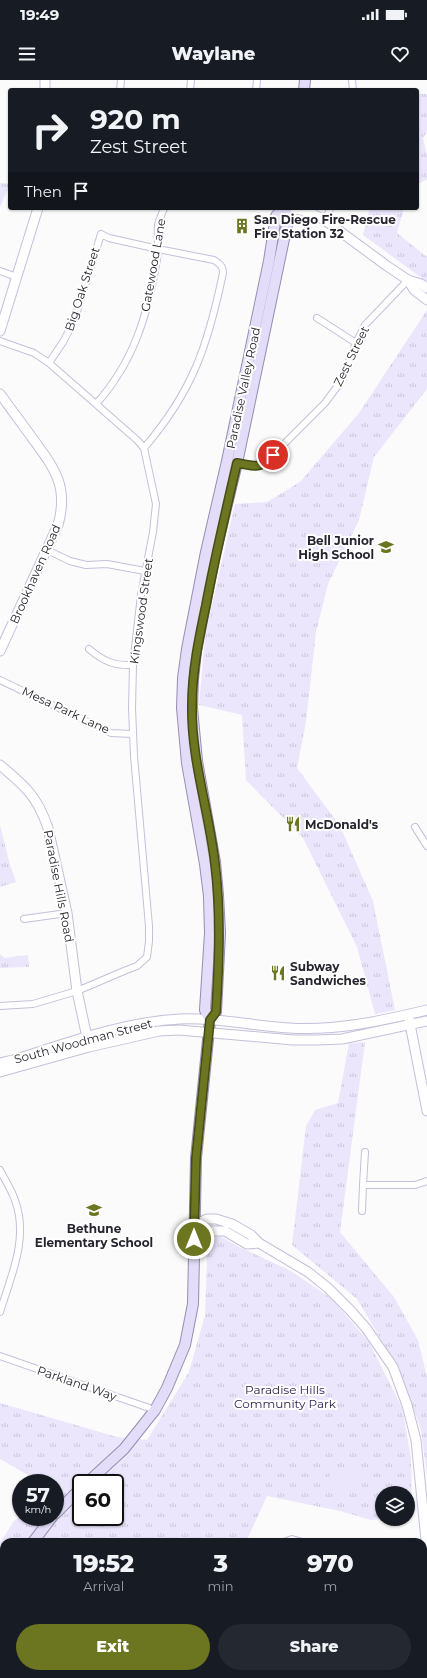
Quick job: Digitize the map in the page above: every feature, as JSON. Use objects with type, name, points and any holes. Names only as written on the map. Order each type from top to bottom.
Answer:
[{"type":"main road","name":"Paradise Valley Road","points":[[97,1474],[124,1449],[155,1410],[167,1388],[185,1345],[194,1304],[196,1158],[210,1020],[205,1010],[210,933],[209,896],[205,864],[187,762],[182,708],[183,678],[187,649],[206,552],[228,461],[269,261],[276,216],[283,210]]},
{"type":"main road","name":"Paradise Valley Road","points":[[210,1020],[216,1012],[220,933],[215,862],[197,761],[192,708],[193,679],[196,651],[216,554],[237,463],[288,220],[286,210]]},
{"type":"main road","points":[[64,1505],[72,1497]]},
{"type":"main road","points":[[36,1538],[45,1526]]},
{"type":"street","points":[[0,331],[37,210]]},
{"type":"street","name":"Gatewood Lane","points":[[96,404],[109,389],[126,364],[140,331],[149,301],[158,249],[158,225],[163,210]]},
{"type":"street","points":[[300,210],[309,212],[326,221],[375,258],[408,280],[422,284],[427,288]]},
{"type":"street","points":[[326,221],[329,210]]},
{"type":"street","name":"Big Oak Street","points":[[49,363],[63,342],[74,321],[101,234],[109,238],[158,249]]},
{"type":"street","points":[[0,341],[34,353],[49,363],[137,440],[144,448],[174,409],[188,385],[200,359],[213,318],[223,273],[223,267],[214,260],[158,249]]},
{"type":"street","points":[[0,271],[17,277]]},
{"type":"street","points":[[408,280],[414,290],[427,300]]},
{"type":"street","name":"Zest Street","points":[[237,463],[259,466],[263,465],[325,403],[342,380],[356,343],[365,325],[408,280]]},
{"type":"street","points":[[317,318],[356,343]]},
{"type":"street","name":"Brookhaven Road","points":[[0,394],[53,466],[58,478],[61,497],[61,512],[58,525],[0,651]]},
{"type":"street","name":"Kingswood Street","points":[[77,992],[137,966],[147,957],[149,941],[133,734],[133,665],[145,571],[153,532],[156,504],[144,448]]},
{"type":"street","points":[[47,550],[70,561],[86,565],[107,564],[145,571]]},
{"type":"street","points":[[89,649],[100,659],[110,663],[122,666],[133,665]]},
{"type":"street","name":"Mesa Park Lane","points":[[0,680],[111,733],[133,734]]},
{"type":"street","name":"Paradise Hills Road","points":[[0,765],[21,782],[31,793],[44,816],[48,828],[67,913],[77,992],[89,1047]]},
{"type":"street","points":[[415,827],[427,846]]},
{"type":"street","points":[[24,919],[67,913]]},
{"type":"street","points":[[0,1006],[33,1004],[77,992]]},
{"type":"street","name":"South Woodman Street","points":[[0,1063],[87,1037],[134,1025],[162,1020],[210,1020],[313,1029],[353,1026],[427,1010]]},
{"type":"street","points":[[408,1015],[427,1111]]},
{"type":"street","name":"South Woodman Street","points":[[0,1072],[89,1047],[160,1031],[179,1030],[293,1040],[316,1040],[342,1039],[427,1021]]},
{"type":"street","points":[[362,1211],[365,1152]]},
{"type":"street","points":[[0,1170],[16,1202],[21,1232],[17,1256],[0,1312]]},
{"type":"street","points":[[363,1185],[415,1185],[427,1181]]},
{"type":"street","points":[[194,1226],[203,1231],[224,1231],[247,1244],[259,1243],[308,1272],[328,1288],[366,1328],[393,1367],[407,1405],[416,1440],[425,1538]]},
{"type":"street","name":"Parkland Way","points":[[0,1356],[155,1410]]},
{"type":"green space","points":[[419,94],[427,94],[427,132],[423,138],[427,156],[427,179],[419,184]]},
{"type":"green space","points":[[0,183],[8,184],[8,189],[0,207]]},
{"type":"green space","points":[[369,210],[403,210],[397,233],[427,257],[427,282],[363,235]]},
{"type":"green space","points":[[427,310],[427,389],[374,457],[359,520],[328,584],[316,632],[306,722],[297,768],[340,826],[373,901],[395,1010],[375,1014],[357,947],[303,838],[246,780],[242,715],[199,705],[205,636],[235,504],[267,502],[300,482],[359,413]]},
{"type":"green space","points":[[0,825],[16,882],[0,887]]},
{"type":"green space","points":[[0,954],[5,958],[28,955],[29,967],[0,968]]},
{"type":"green space","points":[[365,1042],[340,1232],[394,1297],[418,1340],[427,1377],[427,1476],[421,1430],[401,1373],[357,1299],[292,1245],[306,1126],[315,1110],[338,1103],[349,1043]]},
{"type":"green space","name":"Paradise Hills Community Park","points":[[220,1236],[237,1246],[291,1271],[332,1299],[369,1342],[402,1408],[411,1458],[411,1486],[375,1486],[375,1520],[371,1520],[340,1511],[267,1496],[248,1538],[3,1538],[12,1524],[12,1526],[64,1526],[64,1474],[26,1474],[0,1459],[0,1403],[117,1437],[147,1440],[189,1372],[205,1315],[207,1261],[205,1245],[207,1240]]},
{"type":"green space","points":[[357,1468],[359,1485],[331,1488],[329,1471]]},
{"type":"place","name":"San Diego Fire-Rescue Fire Station 32","points":[[242,226]]},
{"type":"place","name":"Bell Junior High School","points":[[386,547]]},
{"type":"place","name":"McDonald's","points":[[293,824]]},
{"type":"place","name":"Subway Sandwiches","points":[[278,973]]},
{"type":"place","name":"Bethune Elementary School","points":[[94,1210]]},
{"type":"route","points":[[194,1239],[196,1158],[210,1020],[216,1012],[220,933],[215,862],[197,761],[193,727],[193,679],[196,651],[237,463],[259,466],[263,465],[273,455]]}]
